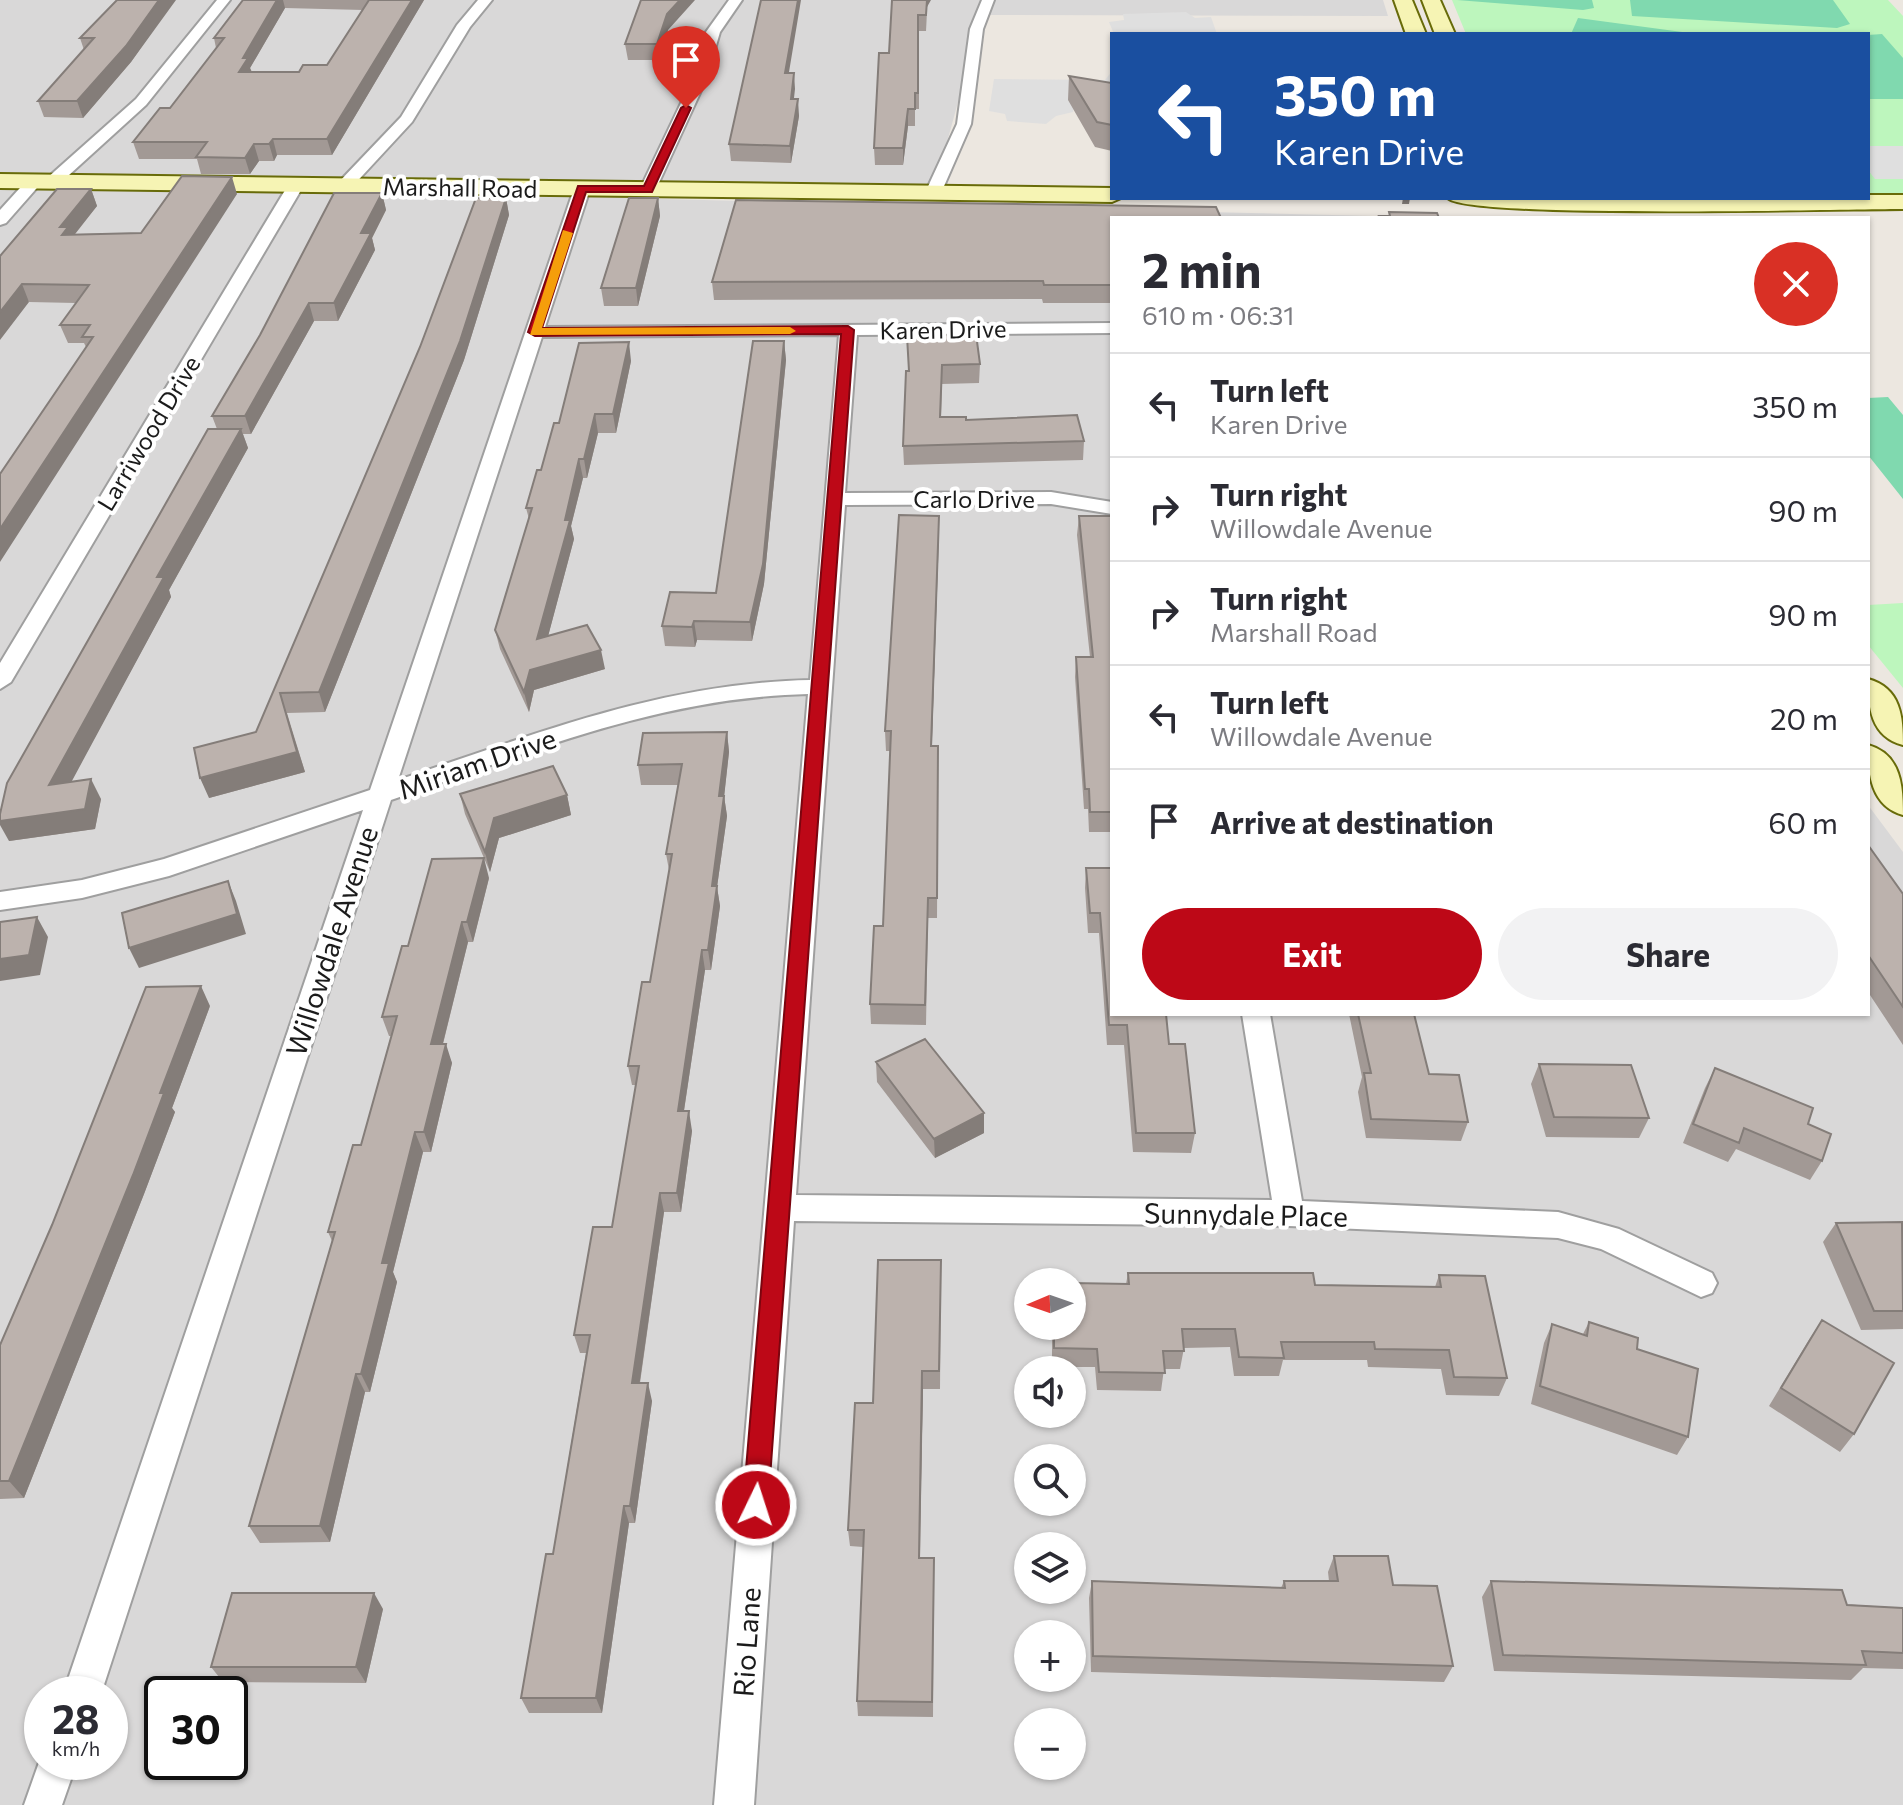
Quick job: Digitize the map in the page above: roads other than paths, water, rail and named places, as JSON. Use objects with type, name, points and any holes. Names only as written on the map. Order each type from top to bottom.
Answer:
[{"type":"street","points":[[0,220],[141,102],[224,0]]},
{"type":"street","points":[[344,186],[407,119],[459,32],[485,0]]},
{"type":"street","points":[[648,189],[699,80],[713,32],[736,0]]},
{"type":"street","points":[[933,193],[964,123],[972,81],[973,47],[988,0]]},
{"type":"street","points":[[1403,0],[1415,32]]},
{"type":"street","points":[[1431,0],[1444,32]]},
{"type":"street","name":"Marshall Road","points":[[0,181],[1110,195]]},
{"type":"street","name":"Larriwood Drive","points":[[0,682],[296,185]]},
{"type":"street","name":"Willowdale Avenue","points":[[88,1676],[582,189]]},
{"type":"street","points":[[1475,203],[1516,206],[1584,201],[1903,202]]},
{"type":"street","name":"Karen Drive","points":[[535,332],[1110,328]]},
{"type":"street","name":"Rio Lane","points":[[734,1805],[848,330]]},
{"type":"street","name":"Carlo Drive","points":[[835,499],[1051,498],[1110,508]]},
{"type":"street","name":"Miriam Drive","points":[[0,901],[82,889],[169,867],[621,713],[678,697],[716,690],[819,687]]},
{"type":"street","points":[[1870,693],[1903,734]]},
{"type":"street","points":[[1256,1016],[1289,1213]]},
{"type":"street","name":"Sunnydale Place","points":[[778,1208],[1289,1213],[1558,1225],[1608,1238],[1701,1283]]},
{"type":"street","points":[[43,1805],[52,1780]]}]
